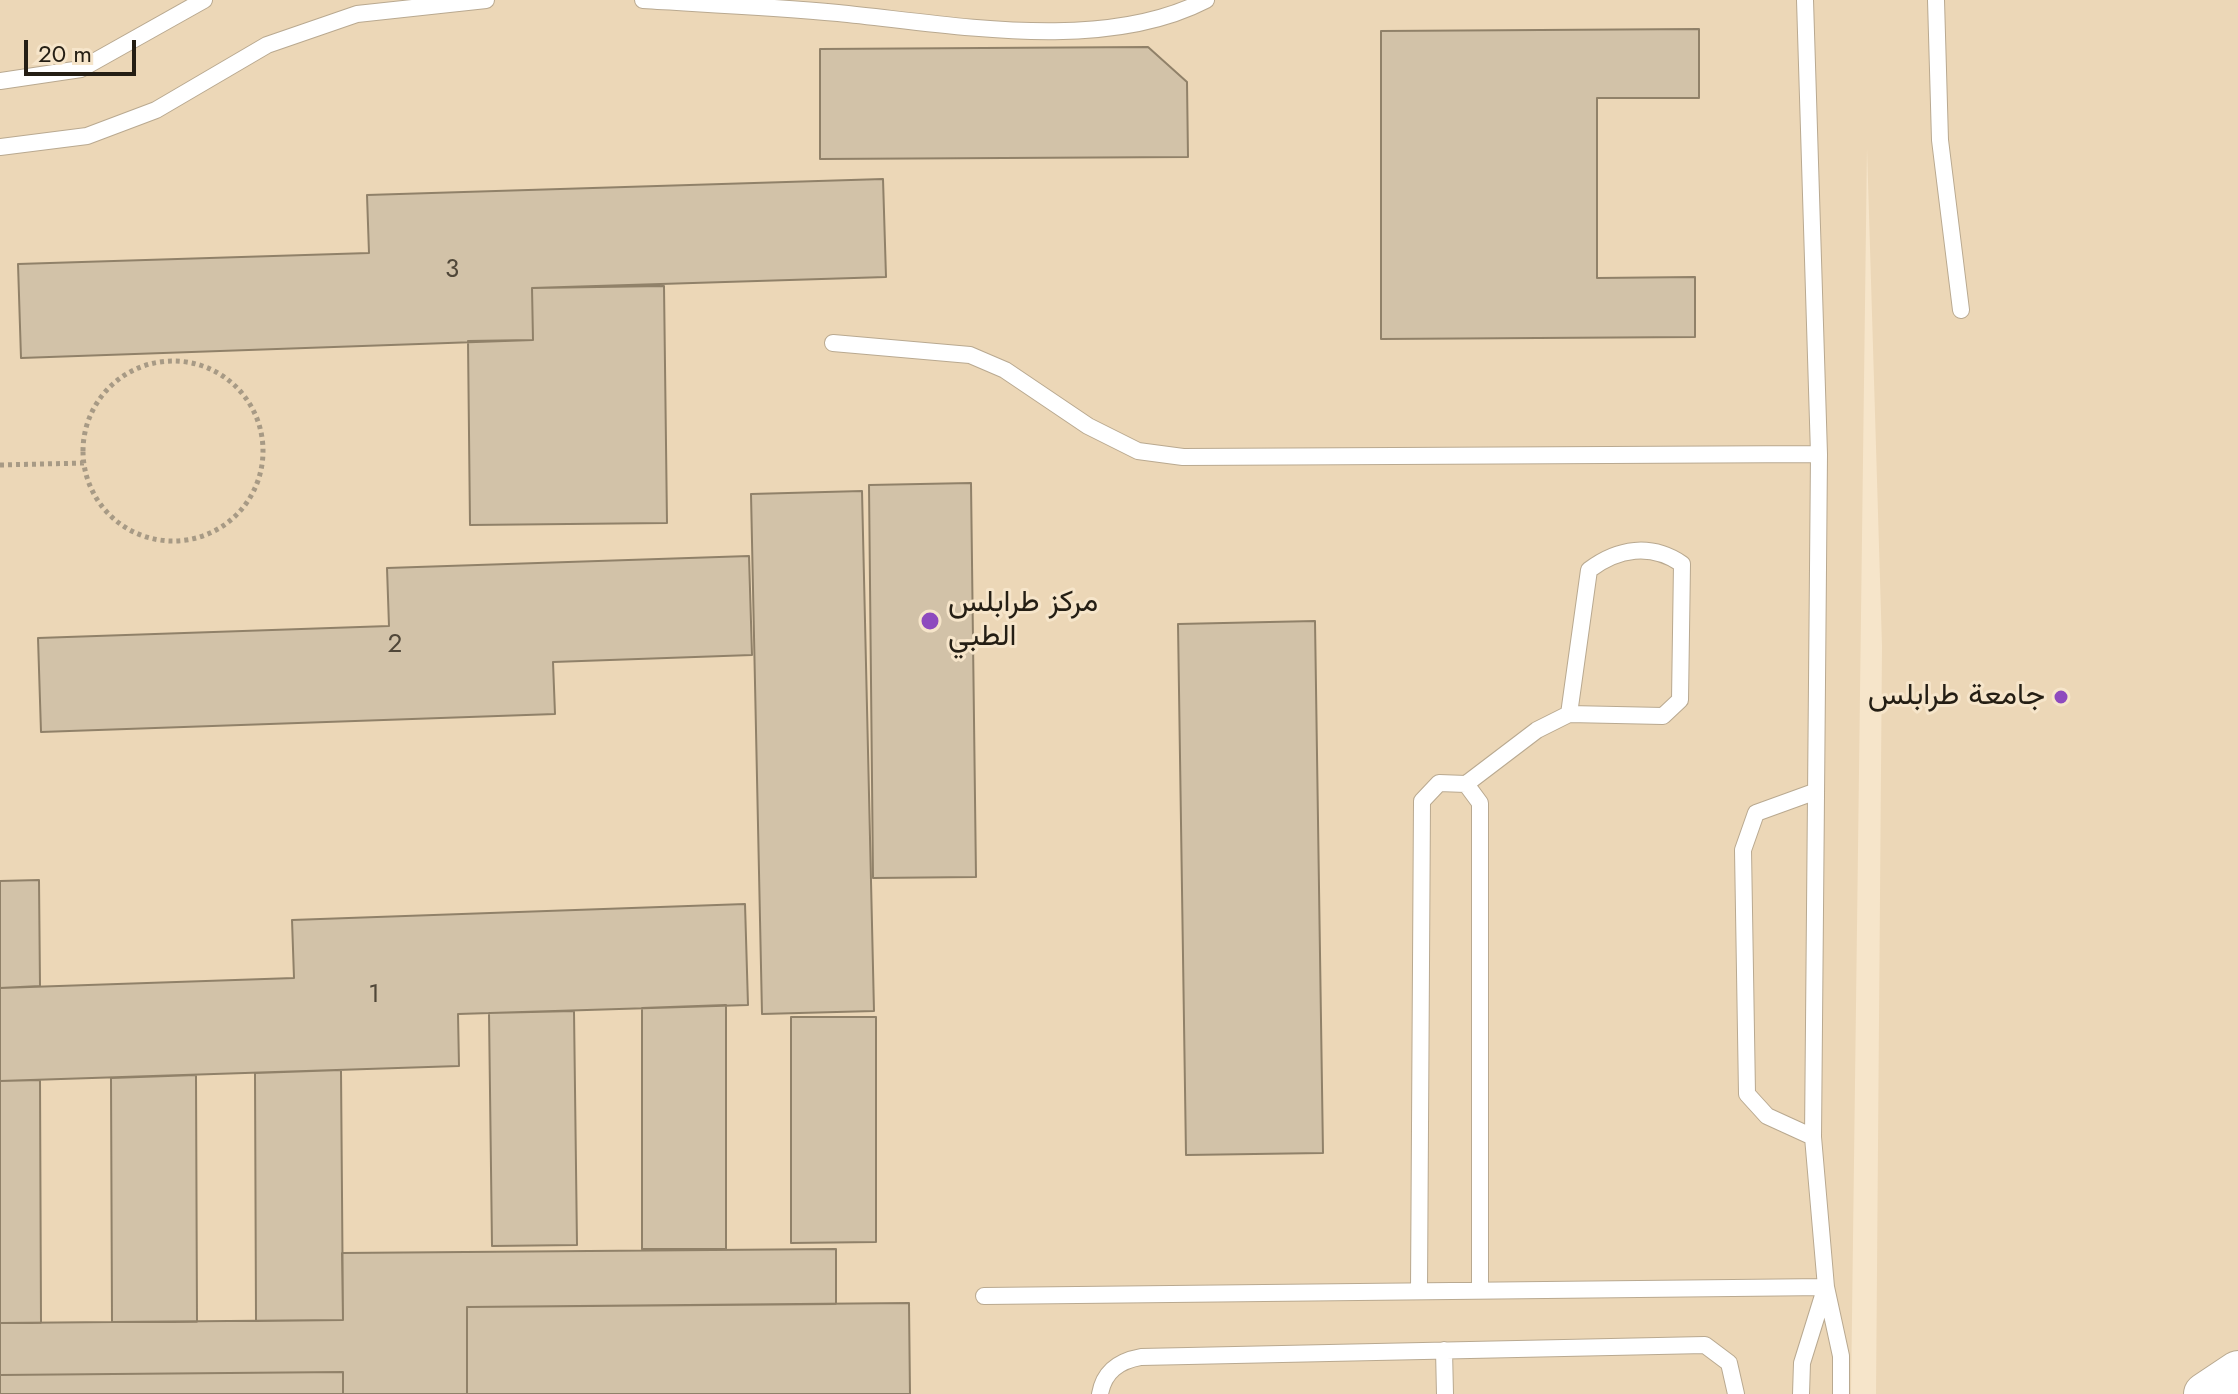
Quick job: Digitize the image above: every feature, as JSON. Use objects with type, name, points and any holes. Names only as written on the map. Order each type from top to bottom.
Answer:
[{"type":"street","points":[[2205,1394],[2238,1372]]},
{"type":"lane","points":[[0,81],[81,69],[204,0]]},
{"type":"lane","points":[[0,147],[87,136],[156,110],[267,45],[357,14],[486,0]]},
{"type":"lane","points":[[643,0],[801,9],[1046,33],[1130,24],[1206,0]]},
{"type":"lane","points":[[1805,0],[1819,454],[1813,1137],[1826,1287],[1841,1356],[1841,1394]]},
{"type":"lane","points":[[1936,0],[1939,129],[1961,310]]},
{"type":"lane","points":[[833,343],[970,355],[1005,370],[1088,426],[1138,451],[1183,457],[1819,454]]},
{"type":"lane","points":[[1419,1290],[1422,801],[1439,783],[1466,784],[1537,730],[1569,714],[1663,716],[1680,700],[1682,564],[1664,551],[1611,553],[1589,570],[1569,714]]},
{"type":"lane","points":[[1466,784],[1480,803],[1480,1289]]},
{"type":"lane","points":[[1813,1137],[1767,1116],[1747,1094],[1743,850],[1756,813],[1814,792]]},
{"type":"lane","points":[[984,1296],[1826,1287]]},
{"type":"lane","points":[[1801,1394],[1802,1363],[1826,1287]]},
{"type":"lane","points":[[1100,1394],[1108,1374],[1117,1364],[1141,1357],[1705,1345],[1729,1363],[1736,1394]]},
{"type":"lane","points":[[1444,1350],[1445,1394]]},
{"type":"path","points":[[158,361],[190,362],[217,371],[239,389],[255,412],[263,440],[262,469],[252,496],[234,518],[210,534],[182,541],[151,539],[122,527],[100,506],[86,479],[84,463],[82,448],[88,417],[105,391],[129,372],[158,361]]},
{"type":"path","points":[[0,465],[84,463]]},
{"type":"shaded area","name":"مركز طرابلس الطبي","points":[[0,0],[2238,0],[2238,1394],[1876,1394],[1882,646],[1867,148],[1851,1394],[0,1394]]},
{"type":"building","points":[[1699,29],[1699,98],[1597,98],[1597,278],[1695,277],[1695,337],[1381,339],[1381,31]]},
{"type":"building","points":[[1148,47],[1187,82],[1188,157],[820,159],[820,49]]},
{"type":"building","points":[[883,179],[886,277],[532,288],[533,340],[21,358],[18,264],[369,253],[367,195]]},
{"type":"building","points":[[664,286],[667,523],[470,525],[468,341],[533,340],[532,288]]},
{"type":"building","points":[[971,483],[976,877],[873,878],[869,485]]},
{"type":"building","points":[[862,491],[874,1011],[762,1014],[751,494]]},
{"type":"building","points":[[749,556],[752,655],[553,662],[555,714],[41,732],[38,638],[389,626],[387,568]]},
{"type":"building","points":[[1315,621],[1323,1153],[1186,1155],[1178,624]]},
{"type":"building","points":[[39,880],[40,986],[0,988],[0,881]]},
{"type":"building","points":[[745,904],[748,1005],[458,1014],[459,1066],[0,1081],[0,988],[294,978],[292,920]]},
{"type":"building","points":[[726,1005],[726,1249],[642,1249],[642,1008]]},
{"type":"building","points":[[574,1011],[577,1245],[492,1246],[489,1013]]},
{"type":"building","points":[[791,1017],[876,1017],[876,1242],[791,1243]]},
{"type":"building","points":[[341,1070],[343,1320],[256,1321],[255,1073]]},
{"type":"building","points":[[196,1075],[197,1322],[112,1322],[111,1078]]},
{"type":"building","points":[[40,1080],[41,1323],[0,1323],[0,1081]]},
{"type":"building","points":[[836,1249],[836,1304],[467,1307],[467,1394],[343,1394],[343,1372],[0,1375],[0,1323],[343,1320],[342,1253]]},
{"type":"building","points":[[909,1303],[910,1394],[467,1394],[467,1307]]},
{"type":"building","points":[[343,1372],[343,1394],[0,1394],[0,1375]]},
{"type":"place","name":"مركز طرابلس الطبي","points":[[930,621]]},
{"type":"place","name":"جامعة طرابلس","points":[[2061,697]]}]
